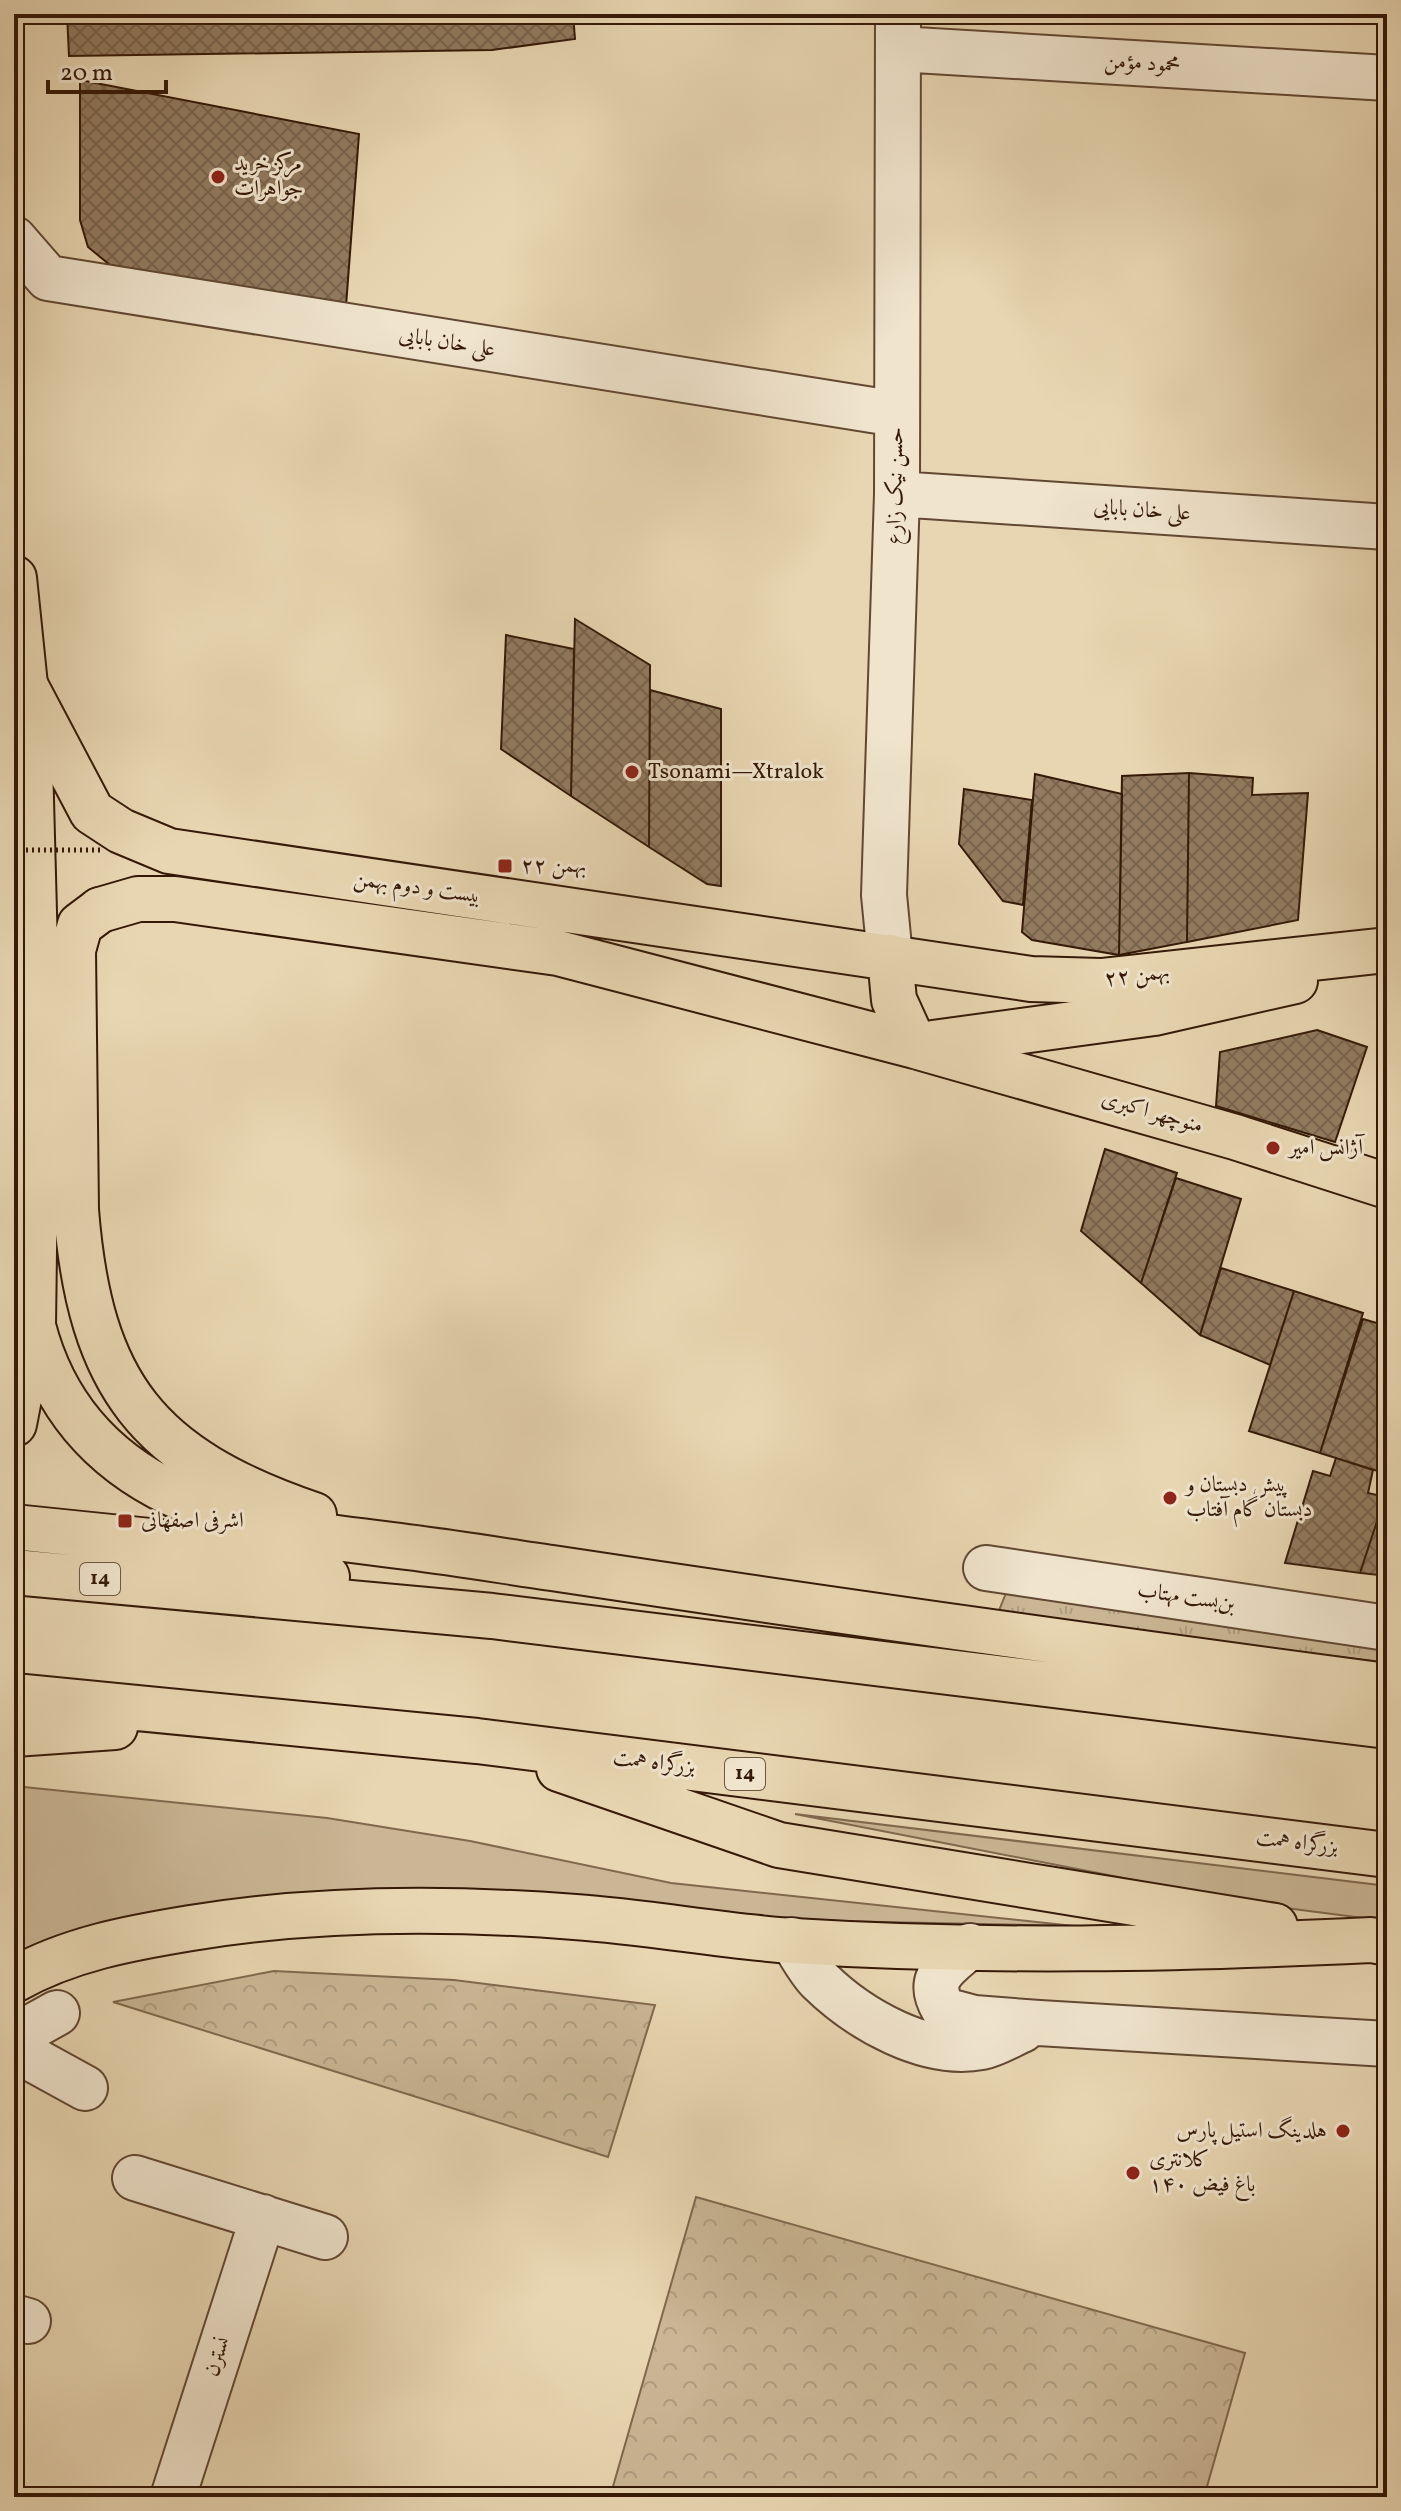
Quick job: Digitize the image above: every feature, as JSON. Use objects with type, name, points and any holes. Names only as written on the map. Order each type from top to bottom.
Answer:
[{"type":"main road","points":[[14,578],[26,687],[37,1026],[33,1326],[14,1424]]},
{"type":"main road","name":"بیست و دوم بهمن","points":[[26,687],[92,812],[121,831],[169,851],[890,957]]},
{"type":"main road","name":"بیست و دوم بهمن","points":[[407,1547],[281,1504],[199,1465],[166,1440],[138,1411],[112,1368],[92,1312],[79,1249],[74,1173],[73,950],[80,925],[100,910],[138,899],[175,899],[558,953],[915,1046]]},
{"type":"main road","name":"۲۲ بهمن","points":[[890,957],[1031,979],[1101,981],[1386,950]]},
{"type":"main road","name":"۲۲ بهمن","points":[[915,1046],[1154,1013],[1277,987],[1386,950]]},
{"type":"main road","points":[[890,957],[894,1000],[915,1046]]},
{"type":"main road","name":"منوچهر اکبری","points":[[915,1046],[1235,1137],[1387,1186]]},
{"type":"main road","points":[[33,1326],[42,1363],[67,1409],[92,1438],[131,1471],[220,1514],[280,1532],[407,1547],[958,1629],[1387,1686]]},
{"type":"main road","points":[[14,1527],[187,1566]]},
{"type":"main road","name":"14","points":[[14,1572],[187,1566],[492,1616],[1387,1726]]},
{"type":"main road","points":[[741,1646],[958,1629]]},
{"type":"main road","name":"بزرگراه همت","points":[[14,1696],[477,1741],[1387,1855]]},
{"type":"main road","points":[[14,1734],[240,1718]]},
{"type":"main road","points":[[477,1741],[779,1845],[1379,1942]]},
{"type":"main road","points":[[14,1980],[89,1948],[131,1937],[243,1919],[326,1912],[442,1909],[576,1917],[792,1940],[970,1946],[1156,1950],[1379,1942]]},
{"type":"street","name":"محمود مؤمن","points":[[898,32],[1387,78]]},
{"type":"street","name":"حسن نیک زارع","points":[[890,957],[884,895],[897,494],[898,32]]},
{"type":"street","name":"علی خان بابایی","points":[[14,239],[48,278],[706,386],[897,414]]},
{"type":"street","name":"علی خان بابایی","points":[[897,494],[1387,527]]},
{"type":"street","name":"بن‌بست مهتاب","points":[[986,1568],[1387,1628]]},
{"type":"street","points":[[792,1940],[818,1980],[845,2002],[877,2024],[918,2040],[955,2048],[983,2047],[1039,2023]]},
{"type":"street","points":[[970,1946],[938,1974],[935,1995],[944,2010],[974,2018],[1387,2044]]},
{"type":"street","points":[[14,2037],[57,2013]]},
{"type":"street","points":[[14,2049],[85,2088]]},
{"type":"street","points":[[135,2178],[325,2237]]},
{"type":"street","name":"نسترن","points":[[173,2497],[263,2217]]},
{"type":"path","points":[[14,850],[102,850]]},
{"type":"green space","points":[[1008,1588],[1387,1644],[1387,1663],[998,1613]]},
{"type":"green space","points":[[14,1786],[327,1818],[470,1841],[671,1883],[1074,1926],[784,1920],[645,1905],[14,1963]]},
{"type":"green space","points":[[795,1814],[1387,1886],[1387,1921],[1262,1905]]},
{"type":"green space","points":[[274,1971],[454,1980],[655,2005],[608,2157],[113,2002]]},
{"type":"green space","points":[[696,2197],[1245,2353],[1204,2497],[610,2497]]},
{"type":"building","points":[[67,14],[573,14],[575,39],[492,50],[69,56]]},
{"type":"building","name":"مرکز خرید جواهرات","points":[[80,80],[359,134],[346,306],[110,265],[88,247],[80,220]]},
{"type":"building","points":[[575,619],[650,665],[649,847],[571,796]]},
{"type":"building","points":[[506,635],[574,649],[571,796],[501,749]]},
{"type":"building","points":[[650,690],[721,709],[721,886],[707,884],[649,847]]},
{"type":"building","points":[[1189,773],[1253,778],[1252,795],[1308,793],[1298,920],[1187,942]]},
{"type":"building","points":[[1189,773],[1187,942],[1119,955],[1122,776]]},
{"type":"building","points":[[1035,774],[1122,794],[1119,955],[1032,940],[1022,932]]},
{"type":"building","points":[[964,789],[1032,800],[1023,905],[1003,901],[959,844]]},
{"type":"building","points":[[1317,1030],[1367,1047],[1335,1142],[1216,1106],[1220,1052]]},
{"type":"building","points":[[1105,1149],[1177,1173],[1141,1283],[1081,1231]]},
{"type":"building","points":[[1176,1178],[1241,1199],[1200,1335],[1141,1283]]},
{"type":"building","points":[[1221,1268],[1294,1291],[1270,1365],[1200,1335]]},
{"type":"building","points":[[1294,1291],[1363,1313],[1320,1453],[1249,1431]]},
{"type":"building","points":[[1363,1319],[1387,1326],[1387,1474],[1320,1453]]},
{"type":"building","points":[[1336,1458],[1373,1470],[1368,1493],[1385,1497],[1360,1573],[1285,1563],[1313,1471],[1330,1476]]},
{"type":"building","points":[[1385,1497],[1387,1576],[1360,1573]]},
{"type":"place","name":"مرکز خرید جواهرات","points":[[218,177]]},
{"type":"place","name":"Tsonami—Xtralok","points":[[632,772]]},
{"type":"place","name":"۲۲ بهمن","points":[[505,866]]},
{"type":"place","name":"آژانس امیر","points":[[1273,1148]]},
{"type":"place","name":"پیش دبستان و دبستان گام آفتاب","points":[[1170,1498]]},
{"type":"place","name":"اشرفی اصفهانی","points":[[125,1521]]},
{"type":"place","name":"هلدینگ استیل پارس","points":[[1343,2131]]},
{"type":"place","name":"کلانتری ۱۴۰ باغ فیض","points":[[1133,2173]]}]
